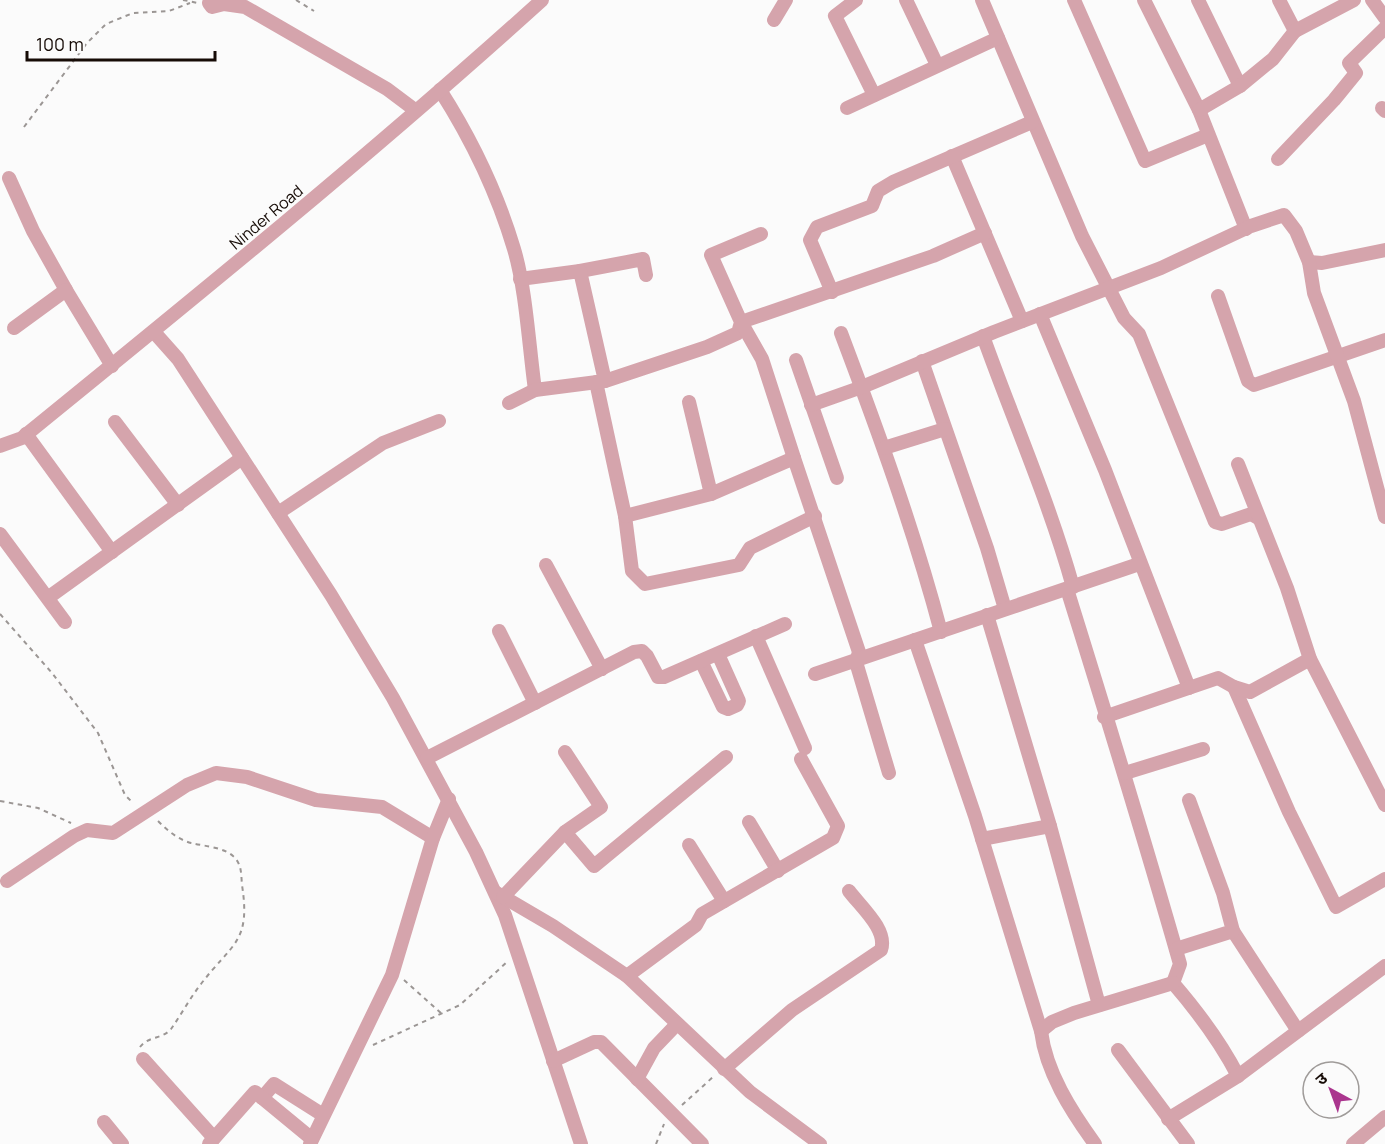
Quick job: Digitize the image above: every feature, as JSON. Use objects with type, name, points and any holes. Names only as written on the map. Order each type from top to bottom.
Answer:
[{"type":"street","name":"Ninder Road","points":[[0,446],[26,434],[154,332],[440,90],[542,0]]},
{"type":"street","points":[[774,20],[786,0]]},
{"type":"street","points":[[856,0],[835,16],[874,95]]},
{"type":"street","points":[[906,0],[937,65]]},
{"type":"street","points":[[982,0],[1032,122],[1107,287],[1124,318],[1139,334],[1215,522],[1222,524],[1251,514],[1258,518]]},
{"type":"street","points":[[1074,0],[1145,161],[1208,135]]},
{"type":"street","points":[[1144,0],[1199,110],[1246,229]]},
{"type":"street","points":[[1198,0],[1240,86]]},
{"type":"street","points":[[1279,0],[1294,31]]},
{"type":"street","points":[[1199,110],[1240,86],[1273,58],[1294,31],[1354,0]]},
{"type":"street","points":[[1374,1],[1385,18]]},
{"type":"street","points":[[209,3],[212,7],[224,4],[245,7],[378,84],[415,110]]},
{"type":"street","points":[[1278,159],[1334,100],[1356,73],[1350,63],[1385,28]]},
{"type":"street","points":[[847,108],[998,38]]},
{"type":"street","points":[[440,90],[469,135],[490,182],[515,250],[536,390]]},
{"type":"street","points":[[832,292],[810,240],[817,227],[872,206],[878,191],[892,182],[1032,122]]},
{"type":"street","points":[[952,156],[1022,321]]},
{"type":"street","points":[[9,178],[33,231],[111,366]]},
{"type":"street","points":[[811,405],[862,387],[1107,287],[1161,268],[1246,229],[1284,215],[1296,231],[1309,262],[1314,293],[1354,401],[1385,517]]},
{"type":"street","points":[[741,322],[933,256],[985,232]]},
{"type":"street","points":[[761,234],[711,255],[741,322],[762,359],[859,652],[856,662],[889,773]]},
{"type":"street","points":[[1309,262],[1322,263],[1385,250]]},
{"type":"street","points":[[519,279],[580,271],[643,259],[646,275]]},
{"type":"street","points":[[580,271],[625,516],[632,571],[645,584],[739,565],[750,548],[815,516]]},
{"type":"street","points":[[14,328],[66,290]]},
{"type":"street","points":[[1218,296],[1248,381],[1254,385],[1338,354],[1385,340]]},
{"type":"street","points":[[1040,314],[1189,688]]},
{"type":"street","points":[[509,403],[536,390],[600,382],[707,346],[738,333],[741,322]]},
{"type":"street","points":[[154,332],[178,359],[279,513],[388,689],[499,894],[581,1144]]},
{"type":"street","points":[[841,333],[884,448],[927,580],[940,632]]},
{"type":"street","points":[[983,336],[1060,540],[1070,588],[1104,717],[1125,773],[1180,964],[1173,983]]},
{"type":"street","points":[[796,360],[837,478]]},
{"type":"street","points":[[922,361],[987,548],[1005,609]]},
{"type":"street","points":[[689,402],[711,494]]},
{"type":"street","points":[[279,513],[383,443],[439,421]]},
{"type":"street","points":[[115,422],[178,505]]},
{"type":"street","points":[[884,448],[945,429]]},
{"type":"street","points":[[26,434],[112,552]]},
{"type":"street","points":[[49,597],[242,458]]},
{"type":"street","points":[[625,516],[711,494],[794,458]]},
{"type":"street","points":[[1238,464],[1287,588],[1310,658],[1385,805]]},
{"type":"street","points":[[0,534],[49,597],[65,622]]},
{"type":"street","points":[[815,674],[856,662],[1139,564]]},
{"type":"street","points":[[546,565],[602,669]]},
{"type":"street","points":[[987,615],[1050,826],[1099,1005]]},
{"type":"street","points":[[427,758],[629,655],[642,651],[658,676],[701,661],[785,624]]},
{"type":"street","points":[[499,631],[535,703]]},
{"type":"street","points":[[627,976],[696,925],[702,914],[833,838],[837,833],[838,826],[803,753],[756,636]]},
{"type":"street","points":[[915,640],[982,839],[1041,1031],[1043,1046],[1056,1080],[1076,1118],[1095,1144]]},
{"type":"street","points":[[701,661],[723,707],[728,709],[739,701],[718,654]]},
{"type":"street","points":[[1104,717],[1218,678],[1233,687],[1250,692],[1310,658]]},
{"type":"street","points":[[1233,687],[1289,812],[1336,907],[1385,879]]},
{"type":"street","points":[[1125,773],[1203,749]]},
{"type":"street","points":[[499,894],[566,832],[601,807],[565,752]]},
{"type":"street","points":[[566,832],[594,866],[726,757]]},
{"type":"street","points":[[7,881],[58,845],[87,830],[113,833],[187,785],[216,773],[247,777],[316,800],[382,807],[433,838]]},
{"type":"street","points":[[141,1055],[211,1141],[255,1092],[311,1142],[393,970],[433,838],[449,799]]},
{"type":"street","points":[[1189,800],[1223,893],[1233,931],[1298,1031]]},
{"type":"street","points":[[749,822],[778,871]]},
{"type":"street","points":[[982,839],[1050,826]]},
{"type":"street","points":[[689,845],[724,901]]},
{"type":"street","points":[[724,1069],[792,1010],[881,950],[884,942],[881,933],[849,891]]},
{"type":"street","points":[[499,894],[553,926],[627,976],[750,1092],[820,1144]]},
{"type":"street","points":[[1176,949],[1233,931]]},
{"type":"street","points":[[1168,1119],[1238,1076],[1385,966]]},
{"type":"street","points":[[1041,1031],[1052,1022],[1173,983]]},
{"type":"street","points":[[1173,983],[1197,1011],[1224,1049],[1238,1076]]},
{"type":"street","points":[[637,1079],[654,1048],[676,1024]]},
{"type":"street","points":[[553,1061],[594,1042],[601,1042],[702,1144]]},
{"type":"street","points":[[1118,1050],[1188,1144]]},
{"type":"street","points":[[262,1098],[274,1084],[323,1115]]},
{"type":"street","points":[[1353,1144],[1385,1117]]},
{"type":"street","points":[[104,1122],[122,1144]]},
{"type":"path","points":[[296,0],[314,11]]},
{"type":"path","points":[[24,127],[87,43],[106,24],[133,13],[169,11],[190,3]]},
{"type":"path","points":[[0,614],[52,674],[98,733],[125,795],[143,813],[153,817],[172,834],[188,842],[210,846],[233,856],[240,865],[246,914],[244,928],[230,954],[203,982],[175,1019],[171,1028],[165,1034],[142,1044],[141,1055]]},
{"type":"path","points":[[0,801],[38,808],[87,830]]},
{"type":"path","points":[[356,1051],[460,1005],[517,953]]},
{"type":"path","points":[[393,970],[442,1014]]},
{"type":"path","points":[[656,1144],[664,1124],[672,1114],[701,1086],[724,1069]]}]
